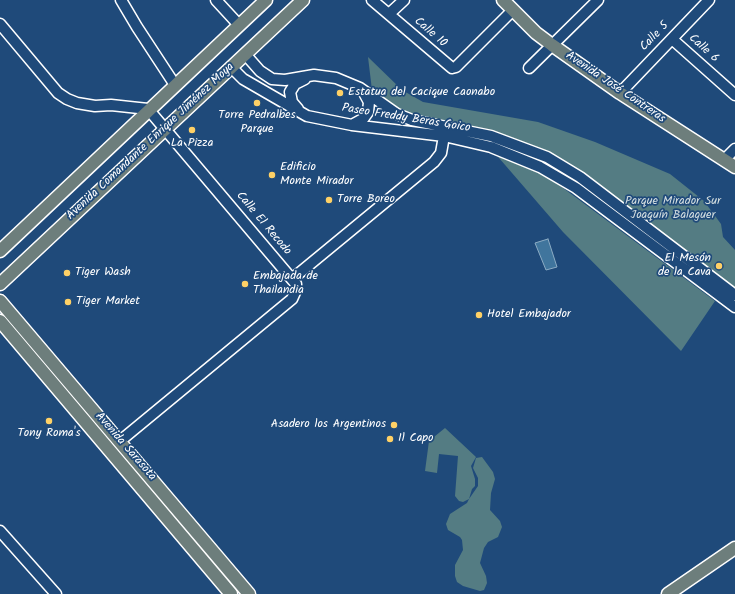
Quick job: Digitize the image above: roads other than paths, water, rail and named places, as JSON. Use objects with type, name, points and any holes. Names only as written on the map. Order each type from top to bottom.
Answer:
[{"type":"main road","name":"Avenida Comandante Enrique Jiménez Moya","points":[[0,251],[148,109],[266,0]]},
{"type":"main road","name":"Avenida Comandante Enrique Jiménez Moya","points":[[0,284],[303,0]]},
{"type":"main road","name":"Avenida José Contreras","points":[[503,0],[552,45],[620,93],[735,166]]},
{"type":"main road","name":"Avenida Sarasota","points":[[0,301],[250,594]]},
{"type":"main road","name":"Avenida Sarasota","points":[[0,321],[231,594]]},
{"type":"main road","points":[[668,594],[735,548]]},
{"type":"street","points":[[121,0],[137,28],[175,85]]},
{"type":"street","points":[[216,0],[239,25]]},
{"type":"street","name":"Calle 10","points":[[372,0],[454,68],[513,10]]},
{"type":"street","points":[[389,14],[404,0]]},
{"type":"street","points":[[529,68],[552,45],[586,4],[598,0]]},
{"type":"street","name":"Calle 5","points":[[620,93],[709,0]]},
{"type":"street","points":[[0,24],[58,93],[67,99],[95,106],[112,105],[148,109]]},
{"type":"street","name":"Calle 6","points":[[672,38],[735,95]]},
{"type":"street","name":"Paseo Freddy Beras Goico","points":[[245,54],[260,71],[272,79],[285,80],[314,75],[336,78],[360,88],[397,114],[412,120],[491,136],[547,157],[580,177],[735,295]]},
{"type":"street","name":"Paseo Freddy Beras Goico","points":[[231,67],[243,79],[307,116],[352,125],[444,136],[491,147],[540,167],[576,188],[735,307]]},
{"type":"street","points":[[307,116],[295,106],[290,95],[295,84],[314,75]]},
{"type":"street","points":[[352,125],[365,117],[369,109],[367,99],[360,88]]},
{"type":"street","name":"Calle El Recodo","points":[[148,109],[292,278]]},
{"type":"street","points":[[120,441],[292,299],[296,290],[292,278],[434,162],[441,153],[444,136]]},
{"type":"street","points":[[725,159],[735,149]]},
{"type":"street","points":[[0,531],[56,594]]},
{"type":"water","points":[[548,239],[557,267],[546,270],[535,243]]},
{"type":"place","name":"Estatua del Cacique Caonabo","points":[[340,93]]},
{"type":"place","name":"Torre Pedralbes Parque","points":[[257,103]]},
{"type":"place","name":"La Pizza","points":[[192,130]]},
{"type":"place","name":"Edificio Monte Mirador","points":[[272,175]]},
{"type":"place","name":"Torre Boreo","points":[[329,200]]},
{"type":"place","name":"El Mesón de la Cava","points":[[719,266]]},
{"type":"place","name":"Tiger Wash","points":[[67,273]]},
{"type":"place","name":"Embajada de Thailandia","points":[[245,284]]},
{"type":"place","name":"Tiger Market","points":[[68,302]]},
{"type":"place","name":"Hotel Embajador","points":[[479,315]]},
{"type":"place","name":"Tony Roma's","points":[[49,421]]},
{"type":"place","name":"Asadero los Argentinos","points":[[394,425]]},
{"type":"place","name":"Il Capo","points":[[390,439]]},
{"type":"park label","name":"Parque Mirador Sur Joaquín Balaguer","points":[[673,209]]}]
